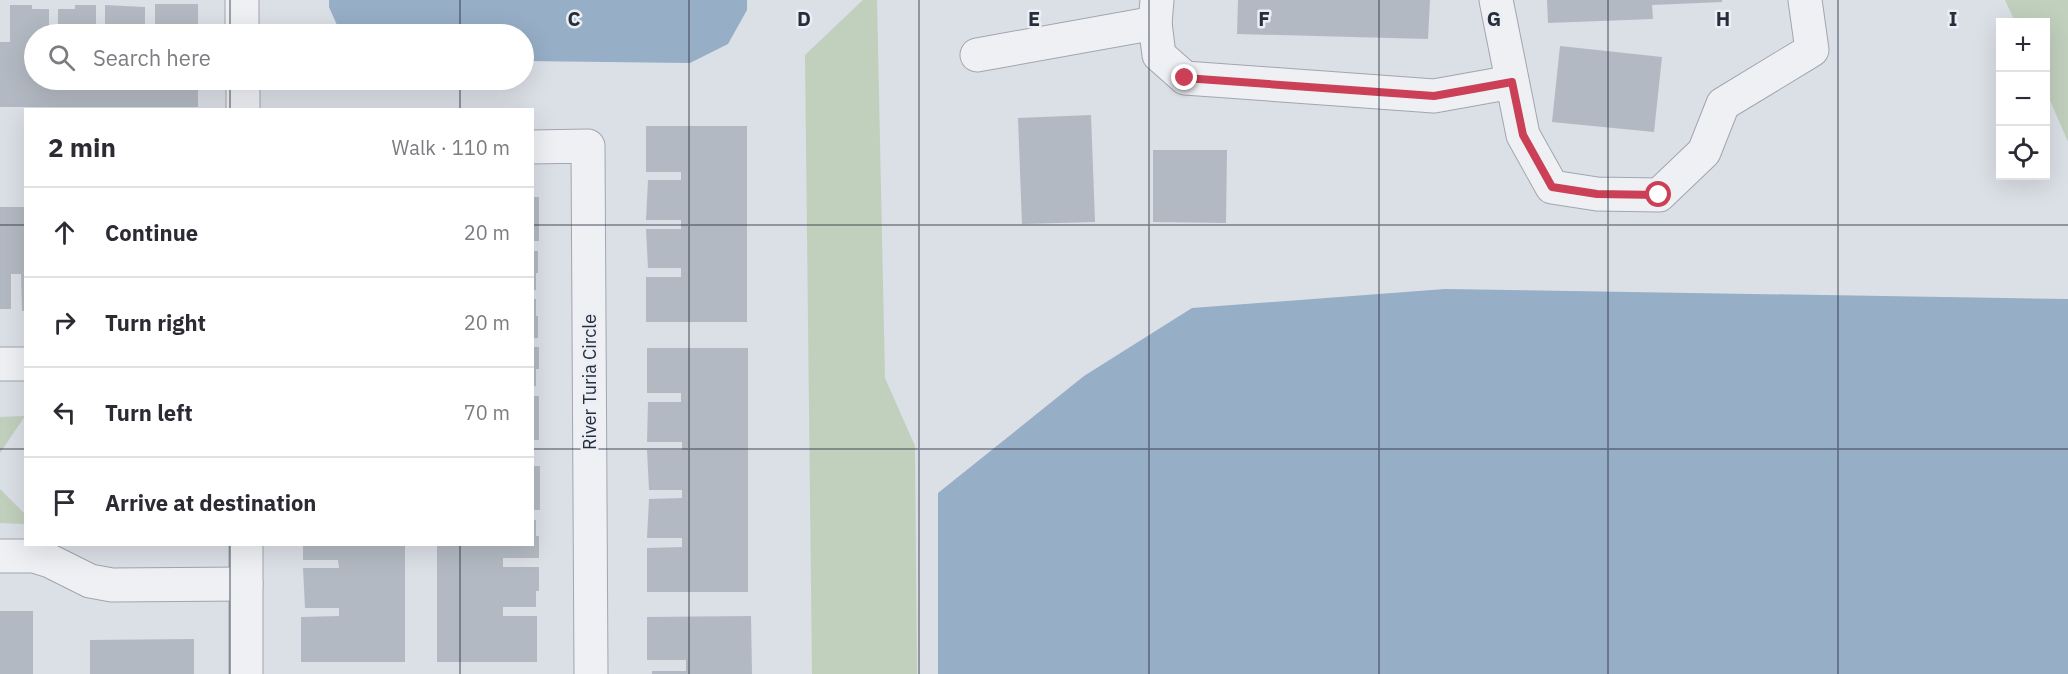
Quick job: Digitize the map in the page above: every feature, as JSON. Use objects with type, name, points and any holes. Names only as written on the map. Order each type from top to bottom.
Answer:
[{"type":"street","points":[[242,0],[242,24]]},
{"type":"street","points":[[1496,0],[1523,135],[1552,187],[1597,194],[1659,195],[1704,152],[1723,104],[1812,50],[1805,0]]},
{"type":"street","points":[[976,55],[1156,12],[1159,55],[1185,78],[1434,96],[1512,82]]},
{"type":"street","points":[[243,90],[243,108]]},
{"type":"street","name":"River Turia Circle","points":[[534,147],[588,146],[591,674]]},
{"type":"street","points":[[0,364],[24,364]]},
{"type":"street","points":[[246,546],[246,674]]},
{"type":"street","points":[[0,556],[34,556],[50,561],[90,581],[112,585],[246,584]]},
{"type":"green space","points":[[863,0],[877,0],[885,378],[915,446],[917,674],[812,674],[805,55]]},
{"type":"green space","points":[[2005,0],[2068,0],[2068,142],[2050,100],[2050,18],[2013,18]]},
{"type":"green space","points":[[24,416],[0,453],[0,417]]},
{"type":"green space","points":[[0,489],[24,513],[24,524],[0,523]]},
{"type":"water","points":[[329,0],[747,0],[747,10],[728,44],[690,63],[534,61],[534,24],[337,24],[329,7]]},
{"type":"water","points":[[1445,289],[2068,299],[2068,674],[938,674],[938,493],[1084,376],[1192,308]]},
{"type":"building","points":[[1238,0],[1430,0],[1428,39],[1237,34]]},
{"type":"building","points":[[1547,0],[1722,0],[1722,2],[1652,5],[1653,19],[1548,23]]},
{"type":"building","points":[[155,4],[198,4],[198,24],[155,24]]},
{"type":"building","points":[[10,5],[32,5],[32,9],[49,9],[49,24],[24,24],[24,90],[198,90],[198,107],[0,107],[0,42],[10,42]]},
{"type":"building","points":[[75,5],[96,5],[96,24],[58,24],[58,9],[75,9]]},
{"type":"building","points":[[105,5],[145,7],[145,24],[105,24]]},
{"type":"building","points":[[1560,46],[1662,57],[1654,132],[1552,122]]},
{"type":"building","points":[[1091,115],[1095,222],[1022,224],[1018,118]]},
{"type":"building","points":[[646,126],[747,126],[747,322],[646,322],[646,277],[681,277],[681,268],[648,268],[646,229],[681,229],[681,220],[646,220],[648,180],[681,180],[681,172],[646,172]]},
{"type":"building","points":[[1153,150],[1227,150],[1226,223],[1153,222]]},
{"type":"building","points":[[534,197],[539,197],[539,241],[534,241]]},
{"type":"building","points":[[0,207],[24,207],[24,311],[22,311],[21,274],[11,274],[11,309],[0,309]]},
{"type":"building","points":[[534,251],[538,251],[538,273],[536,273],[536,290],[534,290]]},
{"type":"building","points":[[534,299],[536,299],[536,316],[538,316],[538,338],[534,338]]},
{"type":"building","points":[[534,347],[539,347],[539,369],[536,369],[536,386],[534,386]]},
{"type":"building","points":[[647,348],[748,348],[748,592],[647,592],[647,548],[682,547],[682,538],[647,538],[649,499],[682,498],[682,490],[649,490],[647,450],[682,450],[682,442],[647,442],[648,402],[681,402],[681,393],[647,393]]},
{"type":"building","points":[[534,396],[539,396],[539,440],[534,440]]},
{"type":"building","points":[[534,466],[540,466],[540,510],[534,510]]},
{"type":"building","points":[[534,520],[536,520],[539,558],[503,558],[503,567],[539,567],[536,607],[503,607],[503,616],[537,616],[537,662],[437,662],[437,546],[534,546]]},
{"type":"building","points":[[303,546],[405,546],[405,662],[301,662],[301,617],[339,616],[339,608],[305,608],[303,568],[339,568],[338,560],[303,560]]},
{"type":"building","points":[[0,611],[33,611],[33,674],[0,674]]},
{"type":"building","points":[[751,616],[752,674],[652,674],[652,671],[686,671],[686,660],[647,660],[647,617]]},
{"type":"building","points":[[194,639],[194,674],[90,674],[90,640]]},
{"type":"route","points":[[1185,78],[1434,96],[1512,82],[1523,135],[1552,187],[1597,194],[1659,195]]}]
